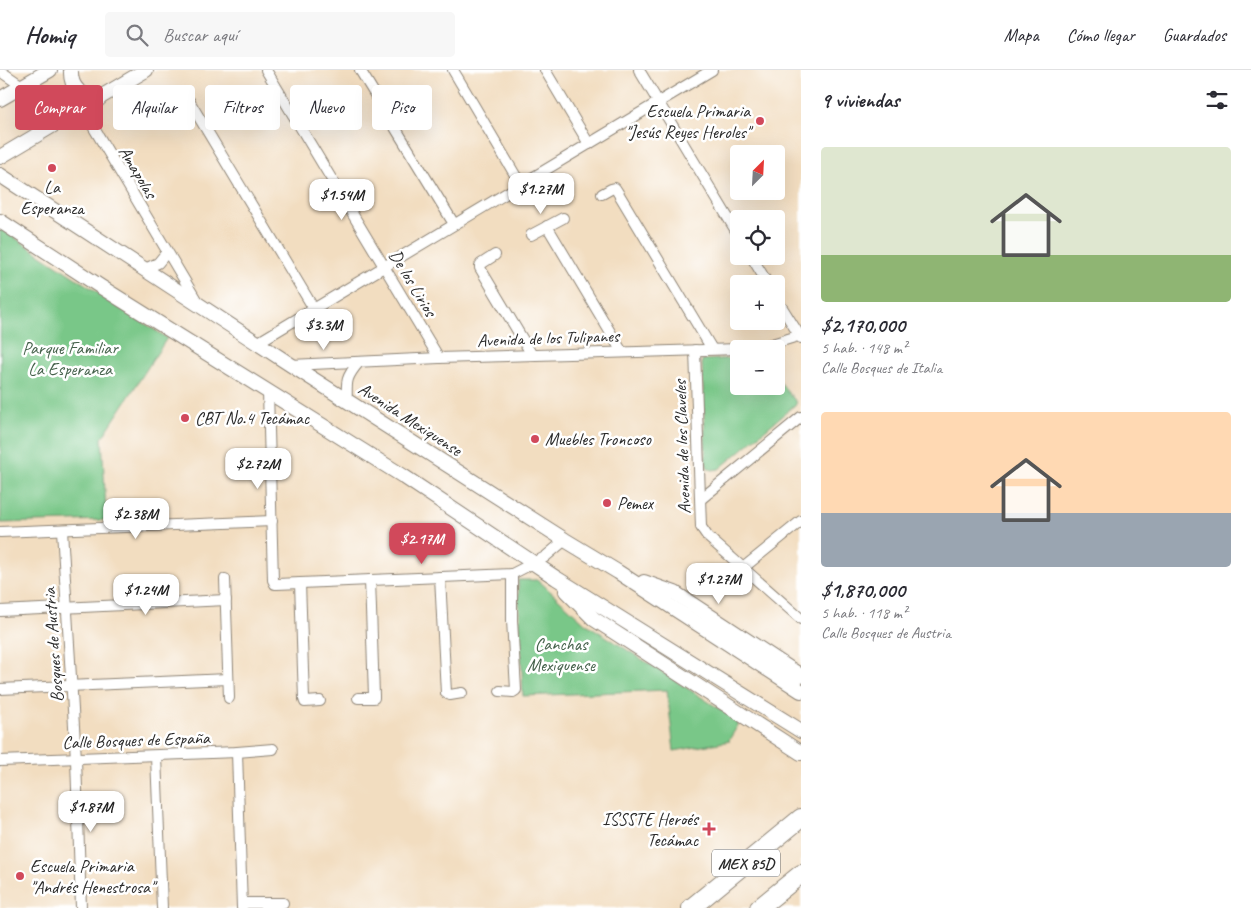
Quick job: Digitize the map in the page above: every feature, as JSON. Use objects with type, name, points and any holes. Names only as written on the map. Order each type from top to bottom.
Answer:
[{"type":"highway","name":"MEX 85D","points":[[691,908],[801,818]]},
{"type":"highway","name":"MEX 85D","points":[[759,908],[801,874]]},
{"type":"main road","points":[[24,85],[50,70]]},
{"type":"main road","points":[[71,70],[74,85]]},
{"type":"main road","points":[[103,96],[146,70]]},
{"type":"main road","points":[[0,99],[15,90]]},
{"type":"main road","points":[[0,158],[46,130]]},
{"type":"main road","name":"Avenida Mexiquense","points":[[0,175],[291,365],[618,572],[801,691]]},
{"type":"main road","points":[[0,221],[101,287],[403,476],[556,578],[801,731]]},
{"type":"main road","points":[[618,572],[675,593],[801,676]]},
{"type":"main road","points":[[556,578],[566,591],[594,619],[801,754]]},
{"type":"street","name":"De los Lirios","points":[[266,70],[439,358]]},
{"type":"street","points":[[360,70],[454,224]]},
{"type":"street","points":[[453,70],[521,185]]},
{"type":"street","points":[[545,70],[589,144]]},
{"type":"street","points":[[639,70],[730,221]]},
{"type":"street","points":[[257,343],[712,70]]},
{"type":"street","points":[[0,71],[21,85]]},
{"type":"street","points":[[195,111],[314,309]]},
{"type":"street","name":"Amapolas","points":[[95,130],[199,304]]},
{"type":"street","points":[[602,194],[614,188],[712,350]]},
{"type":"street","points":[[531,235],[563,218]]},
{"type":"street","points":[[547,226],[622,352]]},
{"type":"street","points":[[145,269],[158,262],[167,252]]},
{"type":"street","points":[[495,255],[481,264],[480,268],[532,355]]},
{"type":"street","points":[[785,312],[800,336],[785,340]]},
{"type":"street","name":"Avenida de los Tulipanes","points":[[291,365],[439,358],[730,349]]},
{"type":"street","name":"Avenida de los Claveles","points":[[695,350],[701,527],[708,537],[801,619]]},
{"type":"street","points":[[347,401],[346,386],[348,377],[359,362]]},
{"type":"street","points":[[268,391],[273,580],[275,584],[512,574],[545,557],[565,540]]},
{"type":"street","points":[[701,498],[801,417]]},
{"type":"street","points":[[0,532],[272,521]]},
{"type":"street","points":[[743,568],[801,521]]},
{"type":"street","name":"Bosques de Austria","points":[[62,530],[76,759],[81,908]]},
{"type":"street","points":[[500,691],[513,692],[516,690],[512,620],[512,574]]},
{"type":"street","points":[[440,577],[446,693],[450,695],[462,693]]},
{"type":"street","points":[[225,579],[229,698]]},
{"type":"street","points":[[358,698],[374,698],[370,580]]},
{"type":"street","points":[[300,583],[304,699],[305,702],[320,702]]},
{"type":"street","points":[[0,610],[226,600]]},
{"type":"street","points":[[0,689],[228,679]]},
{"type":"street","name":"Calle Bosques de España","points":[[0,761],[156,756],[273,749]]},
{"type":"street","points":[[236,752],[242,906],[283,903]]},
{"type":"street","points":[[156,756],[162,908]]},
{"type":"green space","name":"Parque Familiar La Esperanza","points":[[0,228],[167,338],[102,438],[105,520],[1,523]]},
{"type":"green space","points":[[730,358],[730,395],[785,395],[785,388],[797,403],[719,469],[712,470],[708,468],[706,463],[702,360]]},
{"type":"green space","name":"Canchas Mexiquense","points":[[518,580],[538,580],[585,623],[740,722],[730,741],[674,751],[667,690],[523,696]]},
{"type":"place","name":"Escuela Primaria \"Jesús Reyes Heroles\"","points":[[760,121]]},
{"type":"place","name":"La Esperanza","points":[[52,168]]},
{"type":"place","name":"CBT No.4 Tecámac","points":[[185,418]]},
{"type":"place","name":"Muebles Troncoso","points":[[535,439]]},
{"type":"place","name":"Pemex","points":[[607,503]]},
{"type":"place","name":"ISSSTE Heroés Tecámac","points":[[709,829]]},
{"type":"place","name":"Escuela Primaria \"Andrés Henestrosa\"","points":[[20,876]]}]
